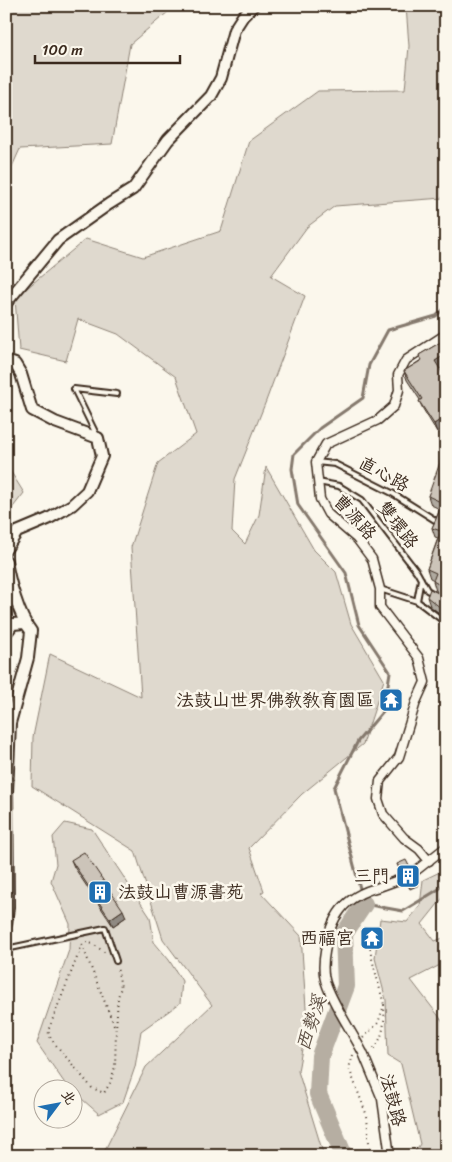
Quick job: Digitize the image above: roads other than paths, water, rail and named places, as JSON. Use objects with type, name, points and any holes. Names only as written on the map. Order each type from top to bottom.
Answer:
[{"type":"street","points":[[6,303],[58,240],[133,188],[168,140],[210,96],[221,78],[234,30],[243,16],[253,6]]},
{"type":"street","points":[[316,462],[326,444],[378,420],[394,406],[399,390],[398,375],[406,360],[446,334]]},
{"type":"street","points":[[6,361],[15,364],[21,374],[32,410],[54,422],[98,438],[102,456],[87,491],[72,505],[56,515],[17,532],[6,549]]},
{"type":"street","name":"曹源路","points":[[316,462],[320,499],[328,514],[357,539],[372,559],[380,589],[380,607],[419,658],[424,682],[399,757],[380,781],[378,799],[383,814],[404,838],[419,849],[429,860]]},
{"type":"street","points":[[6,561],[8,575],[24,623],[31,631],[31,640],[10,723],[6,793],[8,907],[6,924]]},
{"type":"street","points":[[6,633],[14,624],[24,623]]},
{"type":"street","points":[[413,873],[446,846]]},
{"type":"street","name":"法鼓路","points":[[390,1156],[382,1099],[363,1053],[326,985],[322,967],[326,940],[334,918],[344,905],[362,891],[404,878]]},
{"type":"lane","points":[[98,438],[74,389],[117,394]]},
{"type":"lane","name":"直心路","points":[[316,462],[335,464],[392,493],[435,520]]},
{"type":"lane","name":"雙環路","points":[[318,482],[339,486],[362,500],[421,579],[427,590],[440,596]]},
{"type":"lane","points":[[417,601],[421,579]]},
{"type":"lane","points":[[380,589],[417,601],[446,622]]},
{"type":"lane","points":[[6,949],[19,948],[105,928],[116,961]]},
{"type":"waterway","points":[[446,307],[436,316],[388,330],[369,365],[363,398],[320,428],[294,454],[292,469],[298,505],[346,573],[359,625],[390,672],[384,710],[358,741],[334,788],[364,904],[403,911],[439,889],[446,882]]},
{"type":"waterway","name":"西勢溪","points":[[344,1156],[318,1094],[320,1056],[346,986],[344,934],[364,904]]},
{"type":"place","name":"法鼓山世界佛教教育園區","points":[[391,700]]},
{"type":"place","name":"三門","points":[[408,876]]},
{"type":"place","name":"法鼓山曹源書苑","points":[[100,892]]},
{"type":"place","name":"西福宮","points":[[372,938]]}]
